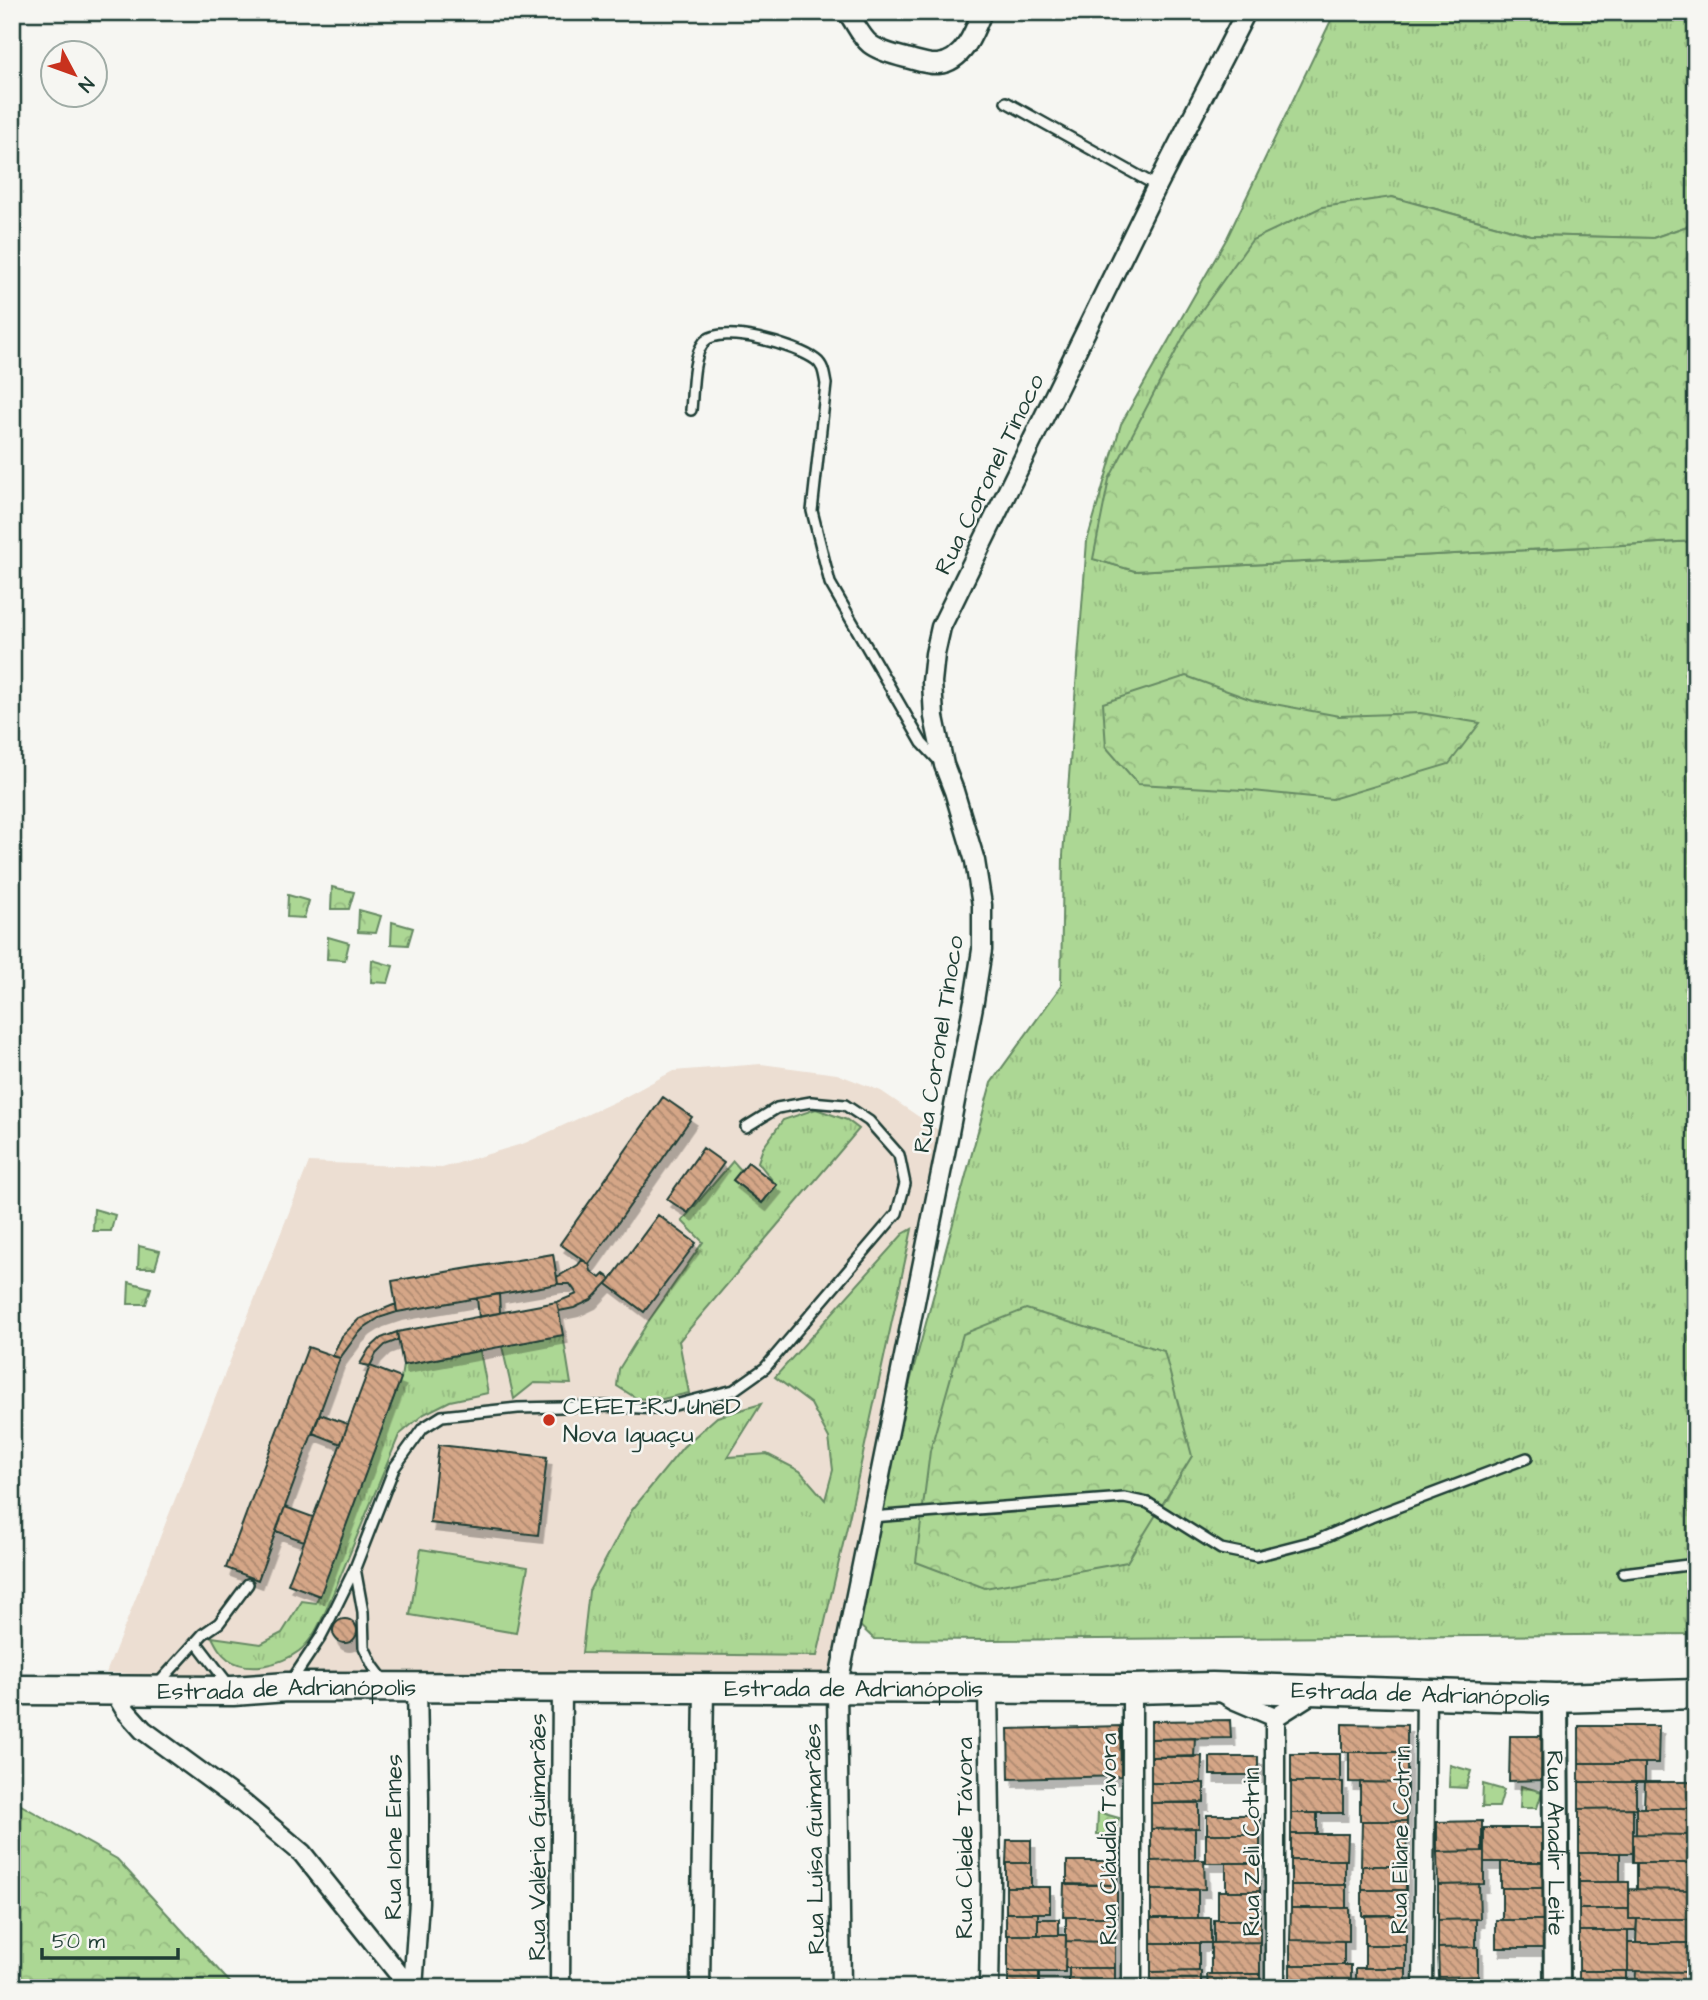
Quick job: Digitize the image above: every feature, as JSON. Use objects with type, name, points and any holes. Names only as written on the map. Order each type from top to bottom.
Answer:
[{"type":"main road","name":"Estrada de Adrianópolis","points":[[12,1690],[233,1691],[287,1687],[562,1686],[756,1689],[1212,1687],[1555,1698],[1696,1694]]},
{"type":"main road","name":"Rua Anadir Leite","points":[[1555,1698],[1556,1988]]},
{"type":"street","points":[[847,12],[864,38],[874,47],[936,65],[952,61],[962,51],[982,12]]},
{"type":"street","name":"Rua Coronel Tinoco","points":[[837,1689],[952,1118],[982,950],[982,905],[975,861],[944,765],[934,716],[932,682],[935,654],[942,627],[1157,186],[1246,12]]},
{"type":"street","name":"Rua Valéria Guimarães","points":[[560,1988],[562,1686]]},
{"type":"street","name":"Rua Ione Ennes","points":[[403,1687],[419,1798],[419,1889],[411,1988]]},
{"type":"street","points":[[700,1988],[704,1687]]},
{"type":"street","points":[[1212,1687],[1275,1717],[1317,1689]]},
{"type":"street","name":"Rua Luísa Guimarães","points":[[837,1689],[841,1988]]},
{"type":"street","name":"Rua Cleide Távora","points":[[988,1689],[991,1879],[989,1988]]},
{"type":"street","name":"Rua Cláudia Távora","points":[[1132,1689],[1132,1988]]},
{"type":"street","points":[[114,1691],[126,1711],[143,1730],[244,1804],[302,1853],[411,1988]]},
{"type":"street","name":"Rua Eliane Cotrin","points":[[1423,1988],[1426,1693]]},
{"type":"street","name":"Rua Zeli Cotrin","points":[[1275,1717],[1275,1988]]},
{"type":"lane","points":[[1006,102],[1157,186]]},
{"type":"lane","points":[[691,410],[698,352],[708,338],[718,335],[758,337],[786,345],[818,361],[826,384],[812,511],[830,583],[922,743],[944,765]]},
{"type":"lane","points":[[287,1687],[320,1638],[355,1568],[394,1468],[423,1428],[442,1416],[604,1406],[659,1409],[734,1390],[765,1368],[897,1213],[905,1184],[899,1156],[869,1121],[845,1105],[811,1102],[777,1108],[746,1127]]},
{"type":"lane","points":[[871,1517],[1124,1498],[1148,1503],[1221,1549],[1256,1556],[1318,1540],[1527,1458]]},
{"type":"lane","points":[[1623,1573],[1696,1564]]},
{"type":"lane","points":[[355,1568],[363,1612],[364,1647],[373,1666],[403,1687]]},
{"type":"lane","points":[[151,1691],[203,1634],[219,1623],[248,1584]]},
{"type":"lane","points":[[196,1642],[233,1691]]},
{"type":"shaded area","name":"CEFET-RJ UneD Nova Iguaçu","points":[[761,1064],[837,1074],[881,1091],[953,1140],[837,1673],[233,1678],[106,1673],[309,1162],[442,1168],[525,1143],[623,1098],[673,1071]]},
{"type":"green space","points":[[1335,12],[1696,12],[1696,223],[1653,238],[1530,235],[1392,197],[1094,559],[1135,571],[1696,541],[1696,1634],[874,1639],[858,1624],[903,1408],[991,1083],[1061,986],[1063,855],[1087,541],[1121,424],[1227,238]]},
{"type":"green space","points":[[1392,197],[1530,235],[1653,238],[1696,223],[1696,541],[1135,571],[1093,559],[1109,479],[1186,332],[1252,240],[1322,207]]},
{"type":"green space","points":[[1186,676],[1252,700],[1339,716],[1420,713],[1480,723],[1449,764],[1332,799],[1243,790],[1138,784],[1106,747],[1103,703]]},
{"type":"green space","points":[[332,887],[354,892],[349,909],[331,909]]},
{"type":"green space","points":[[288,895],[309,901],[304,918],[287,917]]},
{"type":"green space","points":[[359,910],[381,916],[376,933],[358,932]]},
{"type":"green space","points":[[392,922],[413,928],[408,945],[391,944]]},
{"type":"green space","points":[[328,937],[349,943],[345,960],[327,959]]},
{"type":"green space","points":[[372,960],[393,966],[388,983],[371,982]]},
{"type":"green space","points":[[816,1109],[847,1120],[859,1129],[679,1341],[689,1393],[658,1400],[636,1398],[617,1386],[619,1369],[703,1242],[682,1221],[733,1161],[741,1170],[733,1180],[762,1203],[776,1185],[758,1162],[763,1148],[783,1120]]},
{"type":"green space","points":[[94,1209],[115,1215],[111,1231],[93,1231]]},
{"type":"green space","points":[[912,1229],[817,1656],[582,1653],[589,1591],[632,1510],[683,1447],[717,1417],[761,1404],[728,1457],[767,1454],[800,1471],[825,1500],[833,1470],[829,1438],[811,1404],[775,1377],[903,1234]]},
{"type":"green space","points":[[139,1246],[160,1251],[155,1268],[138,1268]]},
{"type":"green space","points":[[129,1282],[151,1288],[146,1304],[128,1304]]},
{"type":"green space","points":[[1026,1309],[1164,1351],[1192,1456],[1127,1562],[985,1588],[916,1562],[930,1451],[963,1334]]},
{"type":"green space","points":[[563,1335],[571,1384],[534,1383],[514,1399],[502,1346]]},
{"type":"green space","points":[[480,1351],[488,1393],[450,1401],[424,1414],[399,1435],[328,1606],[308,1641],[291,1656],[264,1666],[245,1666],[228,1659],[220,1652],[212,1637],[261,1644],[282,1633],[302,1601],[316,1603],[401,1378],[403,1365]]},
{"type":"green space","points":[[421,1549],[528,1567],[516,1633],[410,1615]]},
{"type":"green space","points":[[1450,1765],[1471,1771],[1466,1788],[1449,1787]]},
{"type":"green space","points":[[1483,1784],[1504,1790],[1499,1807],[1482,1807]]},
{"type":"green space","points":[[1521,1786],[1542,1792],[1537,1808],[1520,1808]]},
{"type":"green space","points":[[21,1805],[117,1859],[235,1988],[12,1988],[12,1806]]},
{"type":"green space","points":[[1098,1812],[1119,1818],[1115,1835],[1097,1834]]},
{"type":"building","points":[[663,1097],[692,1117],[589,1264],[560,1244]]},
{"type":"building","points":[[703,1148],[724,1163],[688,1213],[667,1199]]},
{"type":"building","points":[[748,1162],[777,1185],[762,1203],[733,1180]]},
{"type":"building","points":[[658,1215],[696,1243],[644,1312],[607,1284]]},
{"type":"building","points":[[553,1254],[558,1284],[397,1312],[392,1281]]},
{"type":"building","points":[[582,1260],[589,1264],[591,1271],[600,1278],[604,1274],[611,1279],[591,1300],[559,1311],[557,1302],[577,1294],[570,1284],[558,1284],[557,1277]]},
{"type":"building","points":[[499,1294],[500,1313],[479,1317],[477,1298]]},
{"type":"building","points":[[557,1302],[563,1335],[403,1365],[397,1332]]},
{"type":"building","points":[[396,1304],[397,1312],[379,1318],[365,1327],[340,1358],[332,1356],[342,1336],[359,1319]]},
{"type":"building","points":[[397,1332],[398,1340],[385,1345],[370,1366],[360,1364],[369,1349],[381,1338]]},
{"type":"building","points":[[308,1347],[340,1358],[258,1580],[226,1568]]},
{"type":"building","points":[[370,1366],[401,1378],[320,1596],[288,1584]]},
{"type":"building","points":[[320,1414],[348,1424],[341,1444],[313,1433]]},
{"type":"building","points":[[439,1445],[547,1457],[538,1535],[430,1523]]},
{"type":"building","points":[[285,1507],[313,1517],[304,1541],[276,1531]]},
{"type":"building","points":[[345,1619],[354,1622],[357,1631],[354,1640],[345,1643],[336,1640],[333,1631],[336,1622]]},
{"type":"building","points":[[1230,1720],[1231,1738],[1151,1739],[1151,1721]]},
{"type":"building","points":[[1342,1724],[1407,1725],[1407,1752],[1342,1752]]},
{"type":"building","points":[[1120,1726],[1121,1776],[1009,1779],[1008,1729]]},
{"type":"building","points":[[1579,1726],[1659,1726],[1658,1763],[1579,1763]]},
{"type":"building","points":[[1510,1736],[1542,1736],[1541,1780],[1509,1781]]},
{"type":"building","points":[[1195,1738],[1194,1757],[1151,1757],[1151,1739]]},
{"type":"building","points":[[1349,1752],[1407,1752],[1407,1783],[1349,1782]]},
{"type":"building","points":[[1291,1754],[1340,1754],[1340,1782],[1291,1782]]},
{"type":"building","points":[[1202,1756],[1201,1783],[1151,1783],[1151,1757]]},
{"type":"building","points":[[1210,1757],[1258,1757],[1258,1775],[1210,1775]]},
{"type":"building","points":[[1579,1763],[1645,1763],[1645,1782],[1579,1782]]},
{"type":"building","points":[[1291,1782],[1343,1782],[1343,1813],[1291,1813]]},
{"type":"building","points":[[1360,1782],[1407,1783],[1407,1821],[1360,1821]]},
{"type":"building","points":[[1579,1782],[1636,1782],[1636,1808],[1579,1809]]},
{"type":"building","points":[[1645,1782],[1691,1782],[1691,1808],[1644,1808]]},
{"type":"building","points":[[1151,1783],[1204,1783],[1204,1802],[1151,1803]]},
{"type":"building","points":[[1151,1803],[1199,1803],[1199,1828],[1151,1829]]},
{"type":"building","points":[[1633,1808],[1633,1853],[1579,1853],[1579,1809]]},
{"type":"building","points":[[1636,1808],[1691,1808],[1691,1835],[1636,1834]]},
{"type":"building","points":[[1291,1813],[1317,1813],[1317,1834],[1291,1834]]},
{"type":"building","points":[[1207,1815],[1260,1815],[1260,1834],[1207,1834]]},
{"type":"building","points":[[1362,1821],[1407,1821],[1406,1866],[1361,1866]]},
{"type":"building","points":[[1482,1821],[1482,1851],[1437,1852],[1437,1822]]},
{"type":"building","points":[[1195,1828],[1195,1860],[1151,1861],[1151,1829]]},
{"type":"building","points":[[1484,1828],[1547,1828],[1547,1862],[1484,1862]]},
{"type":"building","points":[[1206,1834],[1260,1834],[1260,1863],[1206,1863]]},
{"type":"building","points":[[1291,1834],[1348,1834],[1347,1860],[1291,1860]]},
{"type":"building","points":[[1633,1834],[1691,1835],[1690,1863],[1633,1863]]},
{"type":"building","points":[[1007,1840],[1031,1840],[1031,1863],[1006,1863]]},
{"type":"building","points":[[1484,1851],[1484,1884],[1438,1885],[1437,1852]]},
{"type":"building","points":[[1579,1853],[1620,1853],[1620,1882],[1579,1882]]},
{"type":"building","points":[[1204,1860],[1205,1889],[1151,1890],[1151,1861]]},
{"type":"building","points":[[1291,1860],[1345,1860],[1345,1885],[1291,1885]]},
{"type":"building","points":[[1067,1861],[1118,1861],[1117,1885],[1067,1885]]},
{"type":"building","points":[[1501,1862],[1547,1862],[1546,1888],[1501,1888]]},
{"type":"building","points":[[1006,1863],[1031,1863],[1031,1887],[1006,1887]]},
{"type":"building","points":[[1226,1863],[1260,1863],[1260,1891],[1226,1891]]},
{"type":"building","points":[[1637,1863],[1690,1863],[1690,1890],[1637,1889]]},
{"type":"building","points":[[1362,1866],[1406,1866],[1406,1890],[1362,1890]]},
{"type":"building","points":[[1579,1882],[1629,1882],[1629,1909],[1579,1909]]},
{"type":"building","points":[[1064,1884],[1117,1885],[1117,1917],[1063,1917]]},
{"type":"building","points":[[1479,1884],[1480,1919],[1438,1920],[1438,1885]]},
{"type":"building","points":[[1291,1885],[1346,1885],[1346,1908],[1291,1908]]},
{"type":"building","points":[[1006,1887],[1050,1887],[1050,1913],[1006,1913]]},
{"type":"building","points":[[1502,1888],[1546,1888],[1546,1920],[1502,1920]]},
{"type":"building","points":[[1629,1889],[1690,1890],[1690,1919],[1629,1919]]},
{"type":"building","points":[[1151,1890],[1198,1890],[1198,1918],[1151,1918]]},
{"type":"building","points":[[1362,1890],[1406,1890],[1406,1915],[1362,1916]]},
{"type":"building","points":[[1218,1891],[1260,1891],[1260,1920],[1218,1920]]},
{"type":"building","points":[[1291,1908],[1349,1908],[1349,1941],[1290,1940]]},
{"type":"building","points":[[1579,1909],[1629,1909],[1629,1919],[1637,1919],[1636,1931],[1579,1931]]},
{"type":"building","points":[[1006,1913],[1038,1913],[1038,1935],[1006,1935]]},
{"type":"building","points":[[1365,1915],[1406,1915],[1406,1945],[1365,1945]]},
{"type":"building","points":[[1066,1917],[1116,1917],[1115,1942],[1066,1941]]},
{"type":"building","points":[[1151,1918],[1211,1918],[1211,1943],[1151,1943]]},
{"type":"building","points":[[1038,1919],[1059,1919],[1059,1935],[1038,1935]]},
{"type":"building","points":[[1476,1919],[1476,1947],[1438,1948],[1438,1920]]},
{"type":"building","points":[[1637,1919],[1690,1919],[1690,1943],[1636,1943]]},
{"type":"building","points":[[1214,1920],[1260,1920],[1260,1942],[1214,1943]]},
{"type":"building","points":[[1496,1920],[1546,1920],[1546,1948],[1496,1948]]},
{"type":"building","points":[[1579,1931],[1628,1931],[1628,1971],[1579,1971]]},
{"type":"building","points":[[1008,1935],[1066,1935],[1065,1972],[1008,1972]]},
{"type":"building","points":[[1290,1940],[1344,1941],[1344,1965],[1290,1965]]},
{"type":"building","points":[[1066,1941],[1115,1942],[1115,1968],[1065,1968]]},
{"type":"building","points":[[1260,1942],[1260,1974],[1211,1974],[1211,1943]]},
{"type":"building","points":[[1151,1943],[1199,1943],[1199,1971],[1151,1972]]},
{"type":"building","points":[[1628,1943],[1690,1943],[1689,1972],[1628,1971]]},
{"type":"building","points":[[1365,1945],[1406,1945],[1406,1968],[1365,1968]]},
{"type":"building","points":[[1478,1947],[1478,1976],[1439,1977],[1438,1948]]},
{"type":"building","points":[[1290,1965],[1351,1965],[1351,1988],[1290,1988]]},
{"type":"building","points":[[1069,1968],[1115,1968],[1115,1988],[1069,1988]]},
{"type":"building","points":[[1356,1968],[1406,1968],[1406,1988],[1356,1988]]},
{"type":"building","points":[[1201,1971],[1201,1988],[1151,1988],[1151,1972]]},
{"type":"building","points":[[1579,1971],[1626,1971],[1626,1988],[1579,1988]]},
{"type":"building","points":[[1636,1971],[1689,1972],[1689,1988],[1635,1988]]},
{"type":"building","points":[[1008,1972],[1039,1972],[1039,1988],[1008,1988]]},
{"type":"building","points":[[1207,1974],[1260,1974],[1260,1988],[1208,1988]]},
{"type":"building","points":[[1479,1976],[1479,1988],[1439,1988],[1439,1977]]},
{"type":"place","name":"CEFET-RJ UneD Nova Iguaçu","points":[[549,1420]]}]
